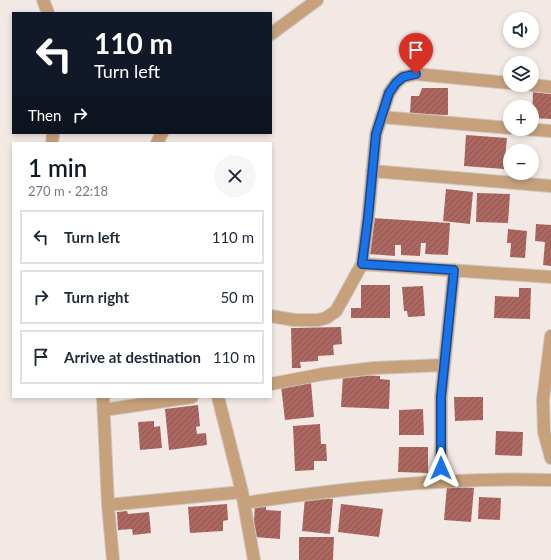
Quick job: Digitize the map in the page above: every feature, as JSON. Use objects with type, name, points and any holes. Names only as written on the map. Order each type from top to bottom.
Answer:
[{"type":"street","points":[[43,0],[48,12]]},
{"type":"street","points":[[272,33],[317,0]]},
{"type":"street","points":[[272,316],[294,320],[318,320],[326,318],[336,311],[362,264],[376,134],[389,93],[396,83],[403,77],[416,74],[503,82]]},
{"type":"street","points":[[539,86],[551,87]]},
{"type":"street","points":[[381,117],[503,127]]},
{"type":"street","points":[[539,130],[551,131]]},
{"type":"street","points":[[372,171],[551,186]]},
{"type":"street","points":[[362,264],[551,277]]},
{"type":"street","points":[[441,482],[441,397],[454,270]]},
{"type":"street","points":[[551,336],[543,400],[544,432],[551,458]]},
{"type":"street","points":[[272,384],[330,373],[374,368],[444,365]]},
{"type":"street","points":[[103,398],[108,504],[113,560]]},
{"type":"street","points":[[104,410],[185,398]]},
{"type":"street","points":[[218,398],[243,498],[254,560]]},
{"type":"street","points":[[108,504],[243,498],[403,484],[514,479],[551,480]]},
{"type":"building","points":[[422,88],[448,88],[448,115],[410,114],[411,96],[419,96]]},
{"type":"building","points":[[533,92],[551,94],[551,119],[539,118],[539,100],[533,100]]},
{"type":"building","points":[[466,135],[507,138],[506,144],[503,144],[503,169],[464,166]]},
{"type":"building","points":[[446,189],[473,192],[470,224],[443,221]]},
{"type":"building","points":[[477,193],[510,194],[508,223],[476,222]]},
{"type":"building","points":[[372,218],[450,223],[448,255],[425,254],[426,243],[421,243],[420,256],[401,255],[401,245],[395,245],[395,256],[369,254]]},
{"type":"building","points":[[536,224],[551,225],[551,266],[543,265],[545,242],[535,241]]},
{"type":"building","points":[[508,229],[527,231],[525,258],[510,257],[511,243],[507,243]]},
{"type":"building","points":[[361,285],[390,285],[390,318],[351,318],[351,308],[361,308]]},
{"type":"building","points":[[423,286],[425,316],[408,317],[407,311],[404,311],[402,287]]},
{"type":"building","points":[[519,288],[531,288],[530,319],[494,318],[495,296],[519,297]]},
{"type":"building","points":[[341,327],[342,344],[333,345],[334,355],[318,356],[318,361],[300,362],[301,368],[292,368],[291,328]]},
{"type":"building","points":[[343,374],[380,376],[380,379],[390,380],[389,409],[341,407]]},
{"type":"building","points":[[311,383],[314,417],[285,420],[281,386]]},
{"type":"building","points":[[454,397],[483,397],[483,420],[455,421]]},
{"type":"building","points":[[198,405],[200,426],[196,427],[197,434],[206,433],[207,445],[169,450],[165,409]]},
{"type":"building","points":[[423,409],[424,435],[399,435],[399,410]]},
{"type":"building","points":[[154,421],[154,427],[160,426],[162,448],[140,450],[138,422]]},
{"type":"building","points":[[320,424],[321,444],[326,444],[327,461],[314,461],[314,470],[295,471],[293,426]]},
{"type":"building","points":[[496,431],[523,432],[522,456],[495,455]]},
{"type":"building","points":[[399,447],[428,447],[428,473],[398,472]]},
{"type":"building","points":[[447,486],[474,488],[471,522],[444,520]]},
{"type":"building","points":[[305,497],[333,499],[330,534],[302,531]]},
{"type":"building","points":[[479,497],[501,498],[500,520],[478,519]]},
{"type":"building","points":[[227,504],[228,520],[223,521],[223,531],[190,533],[188,507]]},
{"type":"building","points":[[341,504],[383,509],[379,537],[338,532]]},
{"type":"building","points":[[255,505],[266,505],[266,510],[281,511],[280,539],[253,537]]},
{"type":"building","points":[[127,511],[128,514],[149,512],[151,533],[133,535],[132,529],[118,530],[117,512]]},
{"type":"building","points":[[299,537],[334,537],[333,560],[299,560]]},
{"type":"route","points":[[416,74],[403,77],[396,83],[389,93],[376,134],[362,264],[454,270],[441,397],[441,468]]}]
